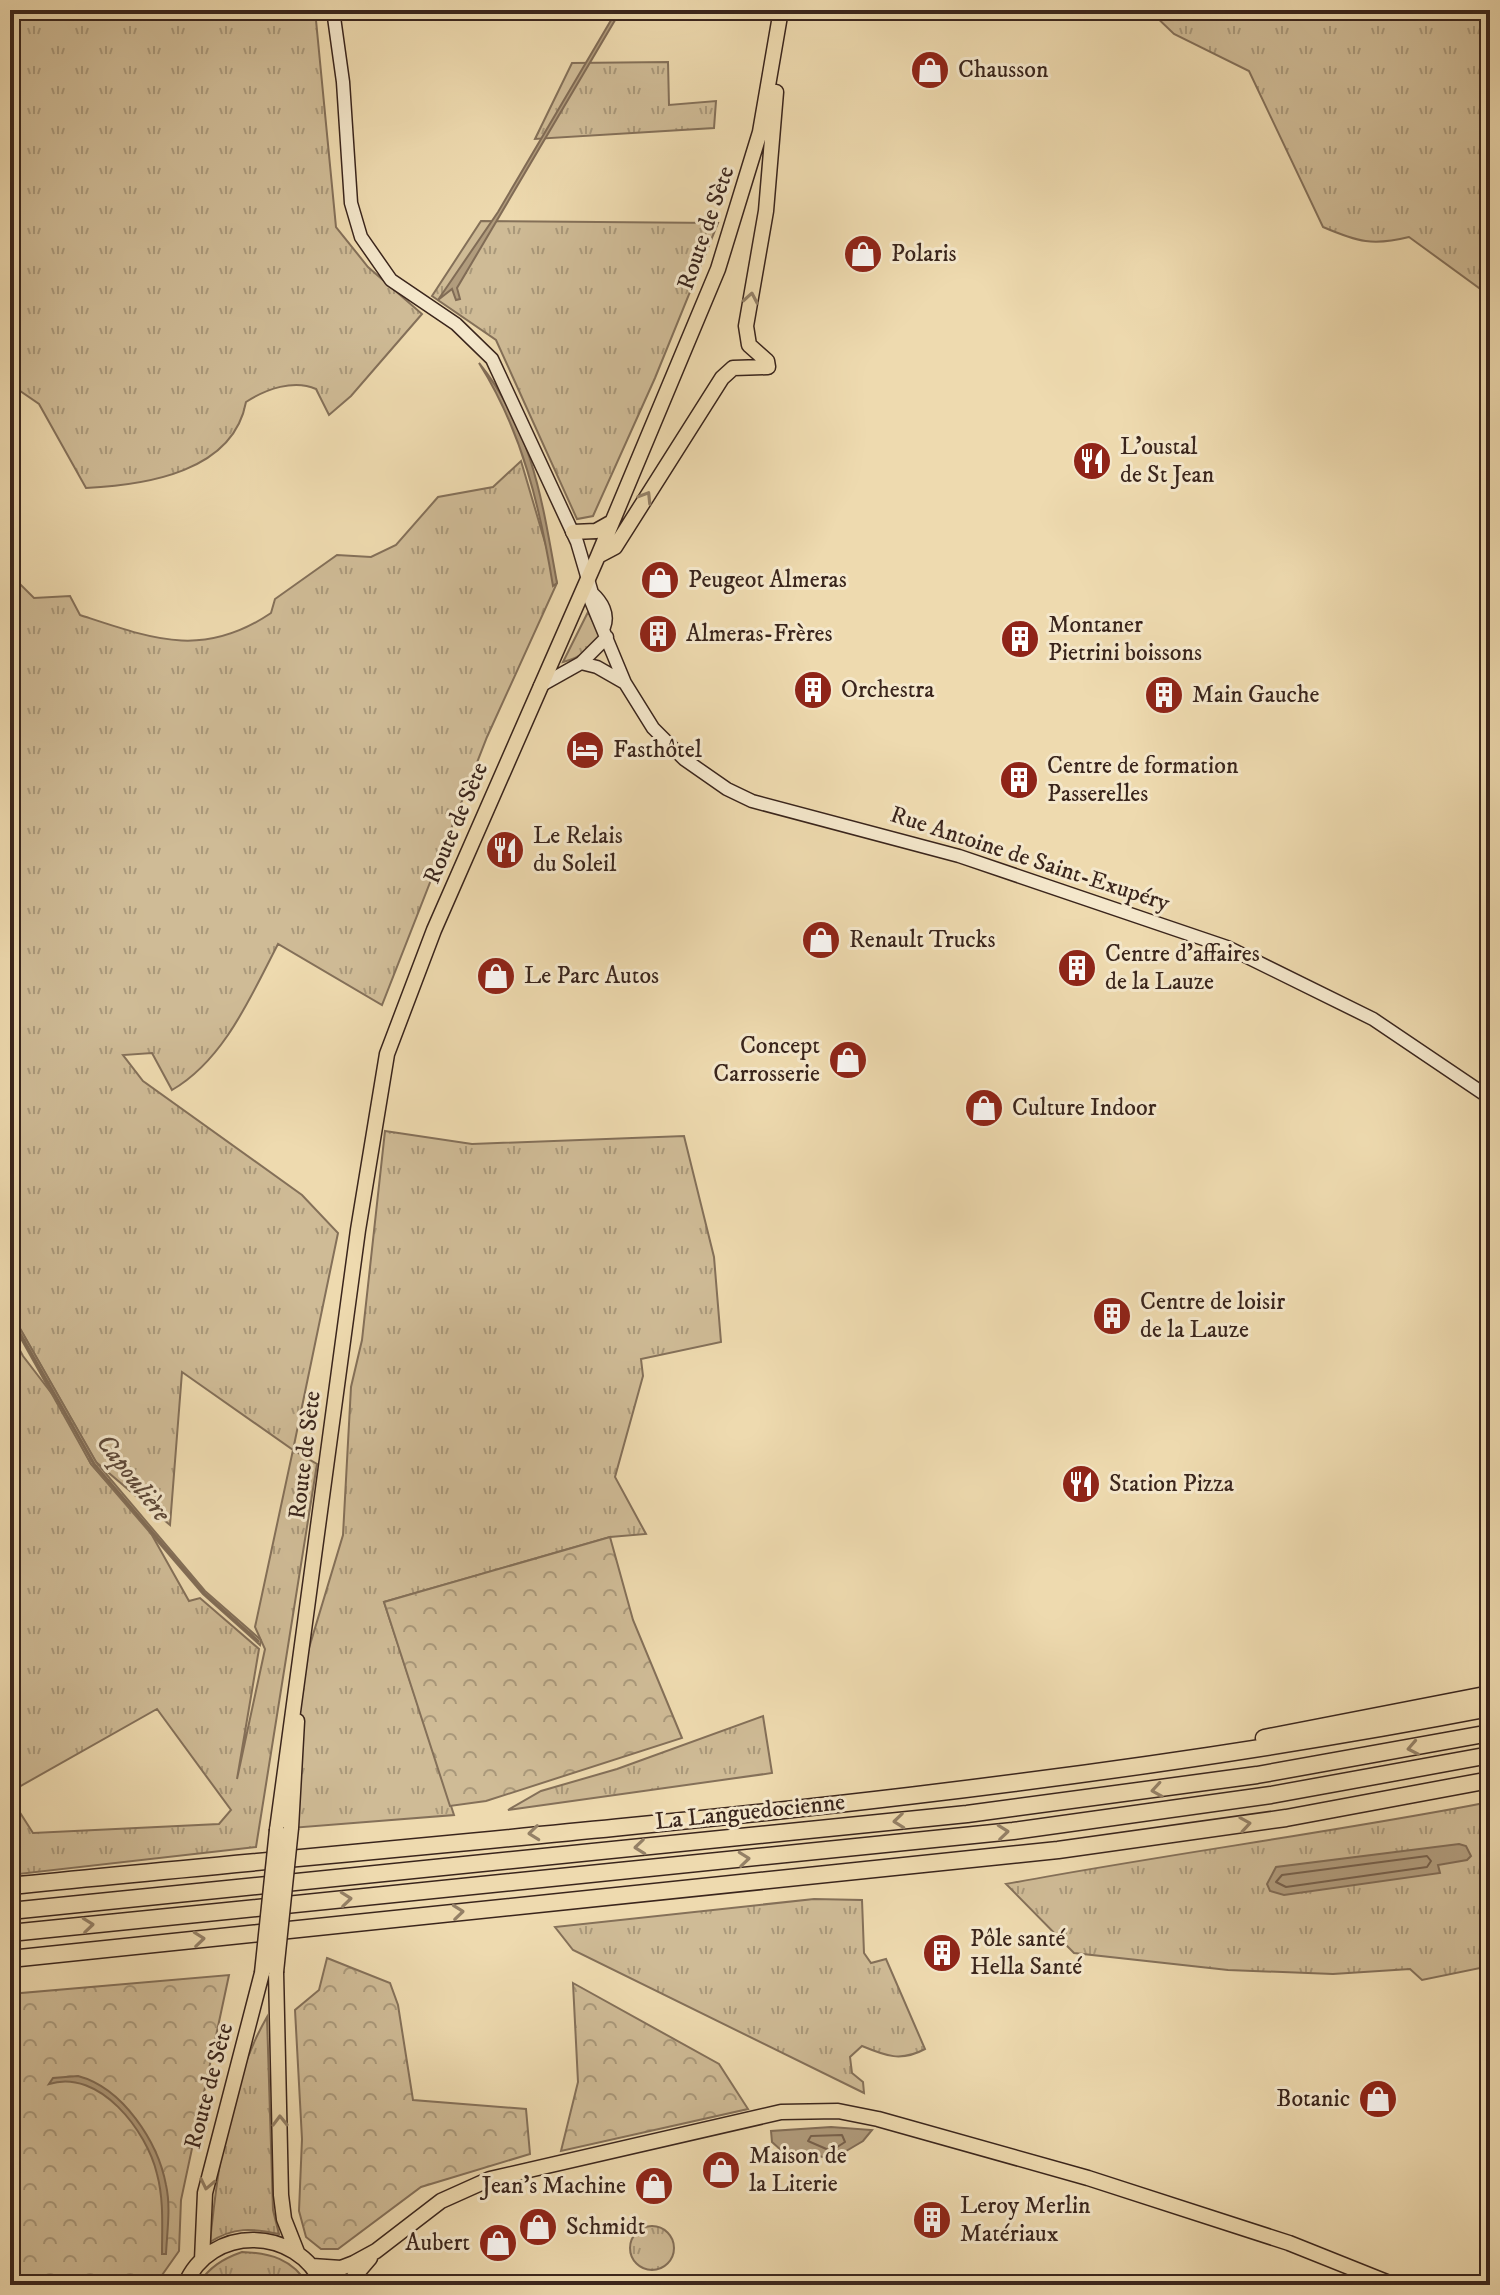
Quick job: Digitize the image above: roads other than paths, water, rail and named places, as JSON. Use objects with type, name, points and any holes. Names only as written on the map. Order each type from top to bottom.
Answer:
[{"type":"highway","points":[[1100,1773],[1490,1694]]},
{"type":"highway","points":[[10,1886],[883,1798],[1100,1773],[1355,1734],[1490,1708]]},
{"type":"highway","name":"La Languedocienne","points":[[10,1911],[967,1814],[1257,1775],[1490,1733]]},
{"type":"highway","name":"La Languedocienne","points":[[10,1933],[1058,1825],[1271,1795],[1490,1755]]},
{"type":"highway","points":[[10,1959],[978,1860],[1210,1829],[1407,1797],[1490,1780]]},
{"type":"highway","points":[[1407,1797],[1490,1787]]},
{"type":"main road","name":"Route de Sète","points":[[297,2252],[282,2210],[269,1973],[297,1688],[358,1230],[387,1054],[422,958],[538,687],[590,587],[598,556],[718,269],[756,147],[781,10]]},
{"type":"main road","points":[[598,556],[615,547],[722,378],[733,368],[768,367],[767,361],[749,345],[746,326],[766,211],[777,84],[771,73]]},
{"type":"main road","points":[[573,532],[596,531],[612,522]]},
{"type":"main road","name":"Route de Sète","points":[[202,2260],[205,2193],[269,1973]]},
{"type":"main road","points":[[312,2266],[341,2268],[376,2251],[441,2201],[490,2179],[781,2112],[838,2111],[1088,2178],[1289,2243],[1394,2285]]},
{"type":"main road","points":[[183,2283],[202,2260],[228,2244],[259,2239],[297,2252],[312,2266],[323,2285]]},
{"type":"main road","points":[[347,2285],[376,2251]]},
{"type":"street","name":"Rue Antoine de Saint-Exupéry","points":[[333,10],[343,82],[355,221],[375,261],[391,280],[475,339],[492,359],[573,532],[590,587],[591,601],[625,683],[653,728],[671,747],[727,789],[752,801],[959,856],[1227,947],[1373,1019],[1490,1098]]},
{"type":"street","points":[[538,687],[581,663],[606,632]]},
{"type":"street","points":[[581,663],[597,667],[625,683]]},
{"type":"water","points":[[617,10],[621,10],[457,288],[460,299],[456,300],[452,289],[438,300],[498,212]]},
{"type":"water","points":[[479,363],[512,414],[533,467],[557,583],[553,586],[527,470],[507,415]]},
{"type":"water","points":[[1459,1844],[1466,1846],[1471,1856],[1467,1860],[1438,1865],[1440,1873],[1284,1895],[1270,1891],[1267,1884],[1276,1867]]},
{"type":"water","points":[[78,2076],[110,2092],[124,2104],[147,2135],[162,2168],[167,2193],[166,2254],[162,2254],[162,2204],[152,2157],[132,2122],[103,2094],[86,2085],[68,2082],[49,2084],[53,2078]]},
{"type":"water","points":[[831,2127],[872,2130],[863,2141],[831,2160],[805,2151],[782,2151],[772,2142],[771,2131]]},
{"type":"waterway","name":"Capoulière","points":[[10,1316],[94,1464],[204,1593],[258,1641]]},
{"type":"place","name":"Chausson","points":[[930,70]]},
{"type":"place","name":"Polaris","points":[[863,254]]},
{"type":"place","name":"L'oustal de St Jean","points":[[1092,461]]},
{"type":"place","name":"Peugeot Almeras","points":[[660,580]]},
{"type":"place","name":"Almeras-Frères","points":[[658,634]]},
{"type":"place","name":"Montaner Pietrini boissons","points":[[1020,639]]},
{"type":"place","name":"Orchestra","points":[[813,690]]},
{"type":"place","name":"Main Gauche","points":[[1164,695]]},
{"type":"place","name":"Fasthôtel","points":[[585,750]]},
{"type":"place","name":"Centre de formation Passerelles","points":[[1019,780]]},
{"type":"place","name":"Le Relais du Soleil","points":[[505,850]]},
{"type":"place","name":"Renault Trucks","points":[[821,940]]},
{"type":"place","name":"Centre d'affaires de la Lauze","points":[[1077,968]]},
{"type":"place","name":"Le Parc Autos","points":[[496,976]]},
{"type":"place","name":"Concept Carrosserie","points":[[848,1060]]},
{"type":"place","name":"Culture Indoor","points":[[984,1108]]},
{"type":"place","name":"Centre de loisir de la Lauze","points":[[1112,1316]]},
{"type":"place","name":"Station Pizza","points":[[1081,1484]]},
{"type":"place","name":"Pôle santé Hella Santé","points":[[942,1953]]},
{"type":"place","name":"Botanic","points":[[1378,2099]]},
{"type":"place","name":"Maison de la Literie","points":[[721,2170]]},
{"type":"place","name":"Jean's Machine","points":[[654,2186]]},
{"type":"place","name":"Leroy Merlin Matériaux","points":[[932,2220]]},
{"type":"place","name":"Schmidt","points":[[538,2227]]},
{"type":"place","name":"Aubert","points":[[498,2243]]}]
